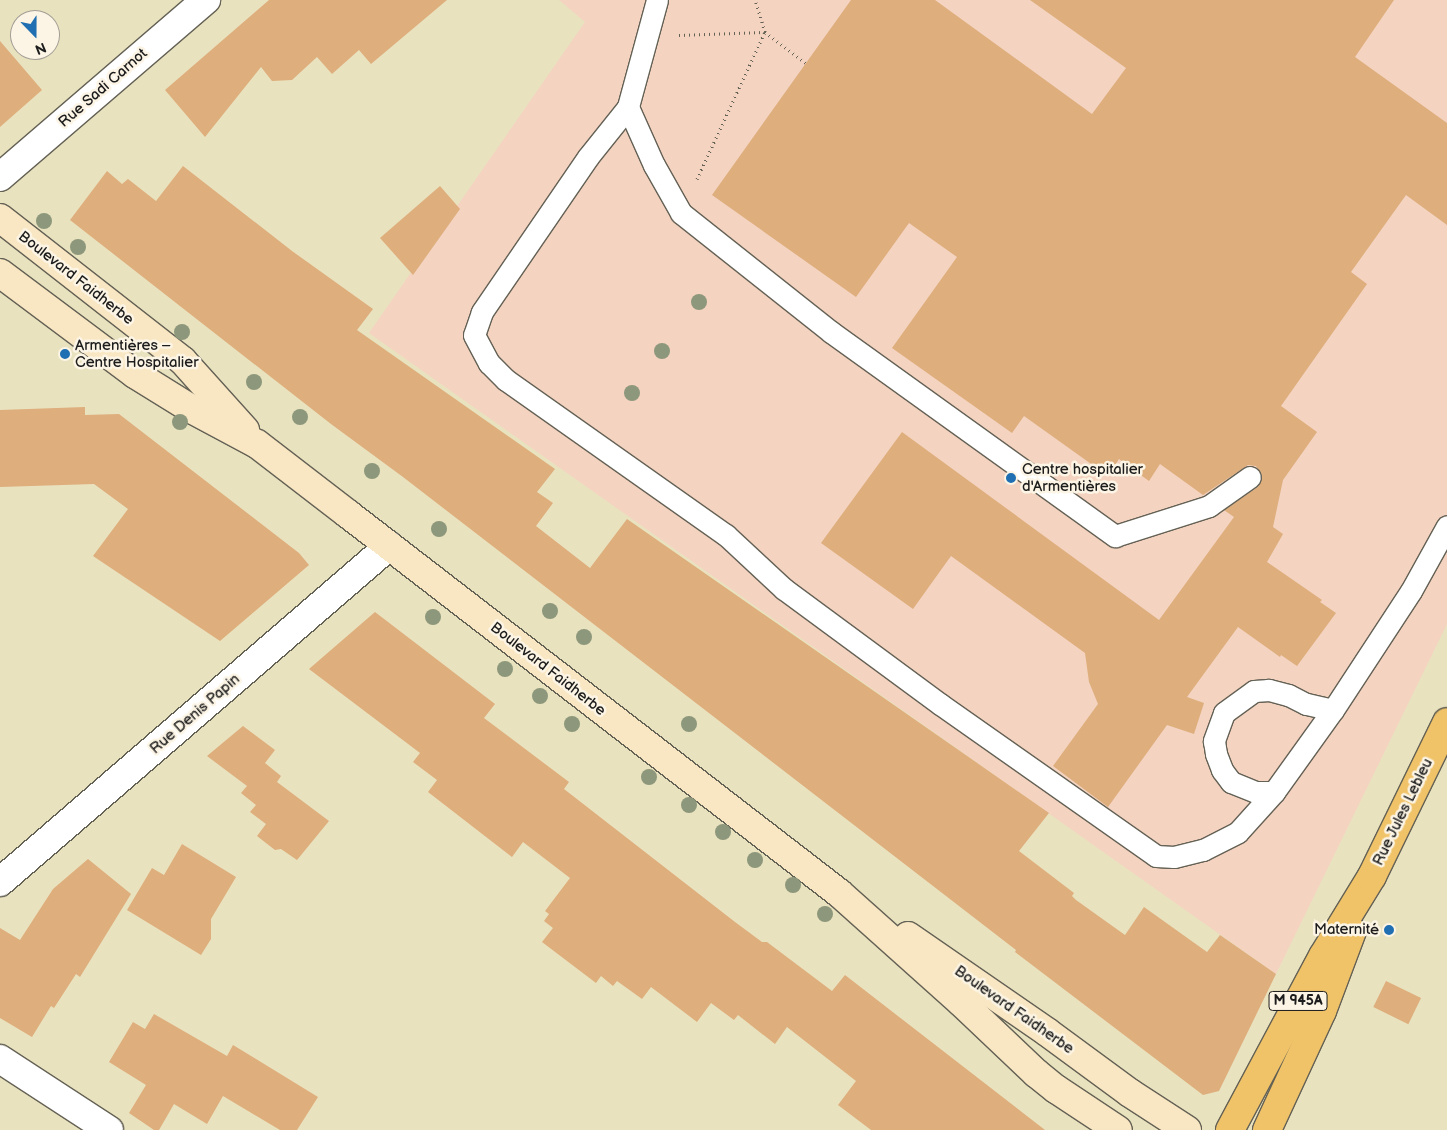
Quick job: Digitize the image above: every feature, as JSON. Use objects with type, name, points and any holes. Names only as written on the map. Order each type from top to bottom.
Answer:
[{"type":"main road","name":"Rue Jules Lebleu","points":[[1230,1130],[1323,956],[1372,876],[1447,722]]},
{"type":"main road","name":"Rue Jules Lebleu","points":[[1267,1130],[1322,1011],[1372,876]]},
{"type":"street","name":"Rue Sadi Carnot","points":[[0,177],[206,0]]},
{"type":"street","name":"Boulevard Faidherbe","points":[[0,218],[183,361],[257,444]]},
{"type":"street","name":"Boulevard Faidherbe","points":[[0,273],[135,374],[192,410],[257,444],[839,893],[960,1001],[1036,1073],[1056,1089],[1118,1130]]},
{"type":"street","name":"Rue Denis Papin","points":[[0,882],[389,546]]},
{"type":"street","name":"Boulevard Faidherbe","points":[[839,893],[931,951],[1130,1093],[1187,1130]]},
{"type":"street","points":[[0,1059],[109,1130]]},
{"type":"lane","points":[[657,0],[628,107],[583,165],[482,312],[474,336],[489,363],[506,380],[726,535],[784,589],[838,630],[1156,856],[1174,857],[1203,850],[1238,832],[1274,792],[1333,710],[1411,591],[1447,526]]},
{"type":"lane","points":[[628,107],[654,165],[681,212],[831,332],[1115,536],[1209,506],[1250,477]]},
{"type":"lane","points":[[1274,792],[1256,792],[1244,789],[1231,782],[1222,770],[1214,741],[1224,713],[1254,691],[1269,690],[1288,695],[1306,704],[1333,710]]},
{"type":"path","points":[[755,0],[765,32],[806,63]]},
{"type":"path","points":[[648,36],[765,32]]},
{"type":"path","points":[[681,212],[765,32]]},
{"type":"shaded area","name":"Centre hospitalier d'Armentières","points":[[559,0],[1447,0],[1447,624],[1276,974],[369,333],[585,22]]},
{"type":"building","points":[[269,0],[447,0],[371,64],[359,50],[332,74],[317,57],[292,80],[272,81],[261,67],[205,137],[165,90]]},
{"type":"building","points":[[851,0],[935,0],[1092,114],[1126,68],[1030,0],[1394,0],[1355,57],[1447,123],[1447,225],[1406,195],[1351,272],[1367,284],[1281,406],[1317,432],[1283,480],[1273,527],[1283,534],[1267,562],[1322,600],[1320,602],[1336,613],[1297,666],[1281,655],[1280,657],[1238,627],[1187,697],[1204,703],[1194,734],[1167,725],[1108,807],[1053,766],[1098,704],[1089,682],[1085,653],[951,556],[913,609],[821,543],[902,432],[1159,620],[1234,517],[1224,510],[1258,487],[1262,475],[1256,466],[1248,465],[1203,495],[1160,464],[1149,481],[1119,459],[1108,476],[1024,416],[1012,433],[892,348],[957,257],[909,223],[856,297],[712,195]]},
{"type":"building","points":[[0,41],[10,53],[10,60],[16,60],[42,90],[0,127]]},
{"type":"building","points":[[183,166],[292,251],[373,309],[357,330],[555,469],[537,492],[553,503],[536,526],[590,568],[627,519],[1049,813],[1019,851],[1074,893],[1072,896],[1076,900],[1125,935],[1144,907],[1207,952],[1220,935],[1276,974],[1219,1091],[1203,1095],[1015,952],[1016,950],[403,477],[331,424],[70,220],[107,171],[122,184],[128,179],[156,201]]},
{"type":"building","points":[[440,186],[460,209],[413,275],[380,238]]},
{"type":"building","points":[[85,407],[85,415],[119,414],[299,553],[309,565],[220,641],[93,556],[128,509],[94,484],[0,487],[0,410]]},
{"type":"building","points":[[375,612],[495,704],[484,718],[569,782],[564,789],[735,922],[762,942],[767,942],[832,991],[845,975],[1045,1130],[871,1130],[838,1105],[856,1081],[787,1027],[775,1044],[738,1015],[734,1020],[711,1003],[697,1022],[651,987],[642,999],[617,981],[613,986],[601,976],[596,983],[542,942],[553,928],[544,921],[549,914],[545,911],[570,878],[523,842],[512,857],[428,792],[437,780],[413,762],[420,753],[309,669]]},
{"type":"building","points":[[243,726],[275,750],[265,763],[281,776],[277,782],[329,821],[297,860],[281,849],[275,850],[257,836],[266,824],[250,812],[256,805],[241,793],[247,786],[207,756]]},
{"type":"building","points":[[182,844],[236,877],[211,919],[211,939],[201,955],[127,910],[152,868],[164,875]]},
{"type":"building","points":[[88,859],[131,894],[80,977],[76,974],[54,1008],[51,1006],[32,1037],[0,1018],[0,928],[20,940],[53,889]]},
{"type":"building","points":[[1386,981],[1421,998],[1408,1024],[1373,1007]]},
{"type":"building","points":[[154,1014],[227,1056],[233,1045],[318,1097],[297,1130],[280,1130],[223,1096],[207,1124],[174,1104],[159,1130],[154,1130],[129,1113],[146,1085],[109,1062],[133,1022],[145,1029]]},
{"type":"place","name":"Armentières – Centre Hospitalier","points":[[65,354]]},
{"type":"place","name":"Centre hospitalier d'Armentières","points":[[1011,478]]},
{"type":"place","name":"Maternité","points":[[1389,930]]}]
